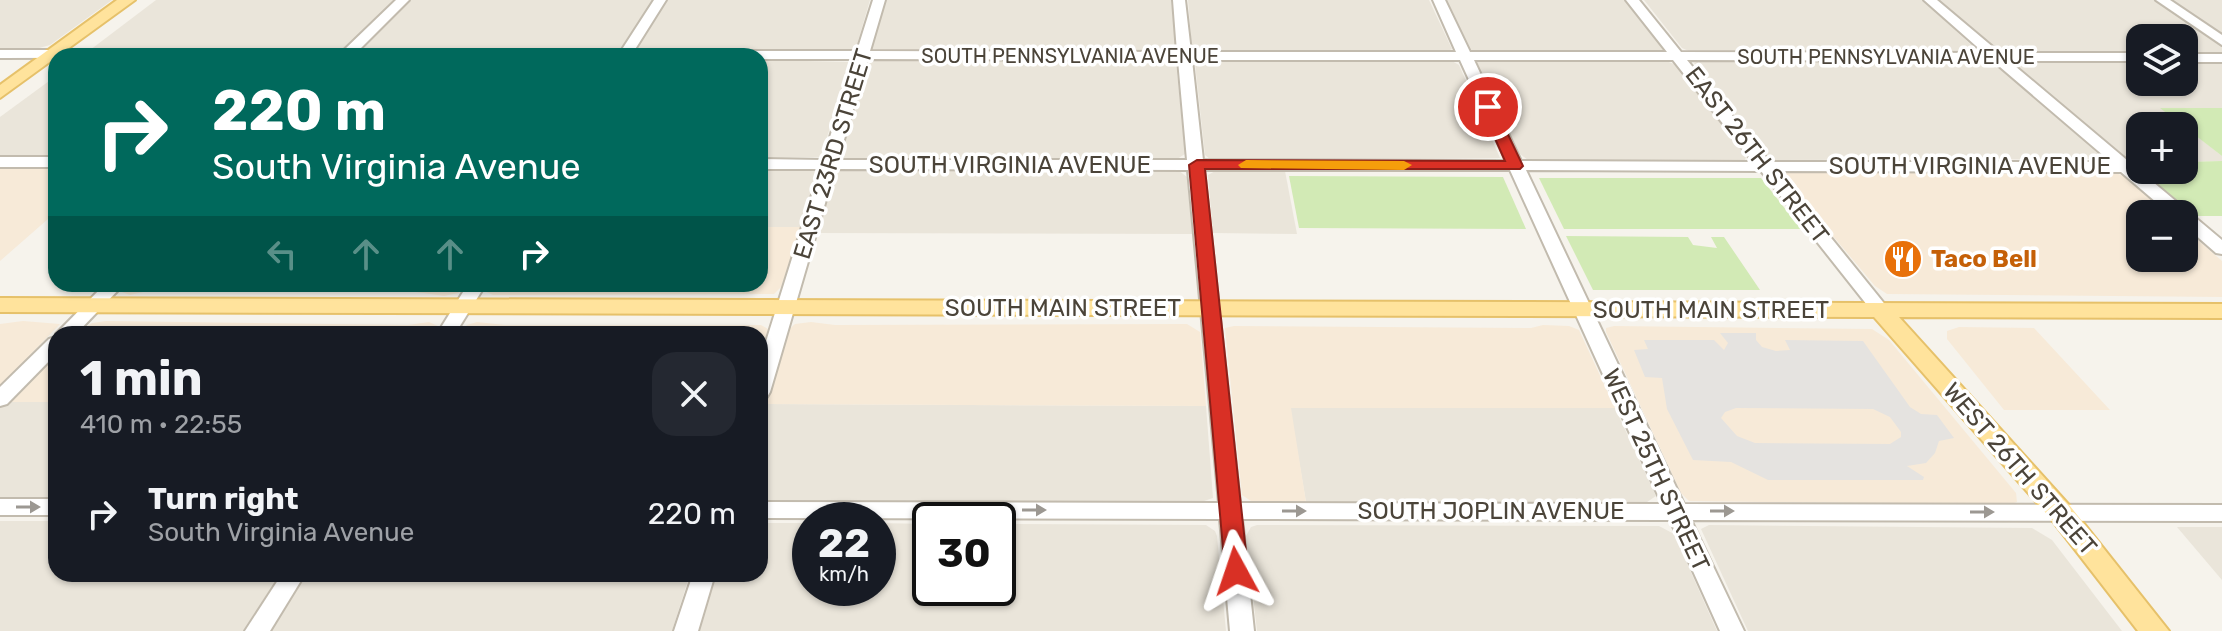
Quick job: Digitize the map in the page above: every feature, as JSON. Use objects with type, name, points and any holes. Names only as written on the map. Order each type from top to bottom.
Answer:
[{"type":"main road","points":[[61,48],[127,0]]},
{"type":"main road","points":[[0,93],[48,58]]},
{"type":"main road","name":"SOUTH MAIN STREET","points":[[0,305],[2222,311]]},
{"type":"main road","name":"WEST 26TH STREET","points":[[1881,311],[2061,513],[2155,631]]},
{"type":"street","points":[[354,48],[403,0]]},
{"type":"street","points":[[629,48],[660,0]]},
{"type":"street","name":"EAST 23RD STREET","points":[[768,366],[879,0]]},
{"type":"street","points":[[1179,0],[1242,631]]},
{"type":"street","name":"WEST 25TH STREET","points":[[1439,0],[1732,631]]},
{"type":"street","name":"EAST 26TH STREET","points":[[1632,0],[1881,311]]},
{"type":"street","points":[[1930,0],[2163,200]]},
{"type":"street","points":[[2162,0],[2222,41]]},
{"type":"street","name":"SOUTH PENNSYLVANIA AVENUE","points":[[0,54],[48,54]]},
{"type":"street","name":"SOUTH PENNSYLVANIA AVENUE","points":[[768,56],[2126,57]]},
{"type":"street","points":[[2198,58],[2222,58]]},
{"type":"street","points":[[0,162],[48,162]]},
{"type":"street","name":"SOUTH VIRGINIA AVENUE","points":[[768,164],[2125,167]]},
{"type":"street","points":[[2198,229],[2222,249]]},
{"type":"street","points":[[73,326],[107,292]]},
{"type":"street","points":[[451,326],[472,292]]},
{"type":"street","points":[[0,399],[48,351]]},
{"type":"street","points":[[0,507],[48,507]]},
{"type":"street","name":"SOUTH JOPLIN AVENUE","points":[[768,510],[2222,513]]},
{"type":"street","points":[[257,631],[289,582]]},
{"type":"street","points":[[686,631],[701,582]]},
{"type":"shaded area","points":[[0,0],[112,0],[50,45],[32,50],[0,50]]},
{"type":"shaded area","points":[[156,0],[396,0],[345,48],[93,48]]},
{"type":"shaded area","points":[[409,0],[654,0],[622,48],[364,48]]},
{"type":"shaded area","points":[[667,0],[870,0],[856,48],[850,51],[637,47]]},
{"type":"shaded area","points":[[884,0],[1171,0],[1176,48],[1171,52],[875,52],[870,50]]},
{"type":"shaded area","points":[[1188,0],[1429,0],[1452,49],[1446,52],[1196,51],[1192,49]]},
{"type":"shaded area","points":[[1447,0],[1626,0],[1664,51],[1477,53],[1470,49]]},
{"type":"shaded area","points":[[1644,0],[1922,0],[1979,52],[1691,52],[1682,48]]},
{"type":"shaded area","points":[[1938,0],[2154,0],[2189,24],[2126,24],[2126,53],[2004,53]]},
{"type":"shaded area","points":[[2170,0],[2222,0],[2222,35]]},
{"type":"shaded area","points":[[2198,30],[2222,47],[2222,53],[2198,53]]},
{"type":"shaded area","points":[[768,60],[850,62],[821,157],[768,158]]},
{"type":"shaded area","points":[[1200,60],[1452,61],[1459,65],[1500,158],[1210,159],[1205,155],[1195,64]]},
{"type":"shaded area","points":[[867,61],[1176,62],[1185,154],[1177,159],[843,158],[839,155]]},
{"type":"shaded area","points":[[1666,61],[1677,65],[1746,156],[1745,160],[1528,160],[1520,154],[1476,62]]},
{"type":"shaded area","points":[[2126,62],[2126,96],[2198,96],[2198,62],[2222,62],[2222,108],[2162,108],[2167,112],[2126,112],[2126,158],[2014,64]]},
{"type":"shaded area","points":[[1694,63],[1989,63],[1999,67],[2104,159],[1774,160]]},
{"type":"shaded area","points":[[48,82],[48,157],[0,157],[0,117]]},
{"type":"shaded area","points":[[2198,137],[2222,156],[2222,161],[2198,162]]},
{"type":"shaded area","points":[[0,168],[48,168],[48,219],[0,261]]},
{"type":"shaded area","points":[[768,169],[809,169],[817,172],[801,227],[768,227]]},
{"type":"shaded area","points":[[1178,170],[1187,177],[1192,234],[815,233],[832,176],[838,171]]},
{"type":"shaded area","points":[[1217,170],[1285,171],[1297,234],[1213,233],[1208,175]]},
{"type":"shaded area","points":[[1787,172],[2116,173],[2126,178],[2126,184],[2133,184],[2152,200],[2126,200],[2126,272],[2198,272],[2198,240],[2222,261],[2222,297],[1887,294],[1875,286],[1781,175]]},
{"type":"shaded area","points":[[768,227],[801,227],[781,287],[774,294],[493,295],[486,292],[768,292]]},
{"type":"shaded area","points":[[416,292],[459,292],[444,296]]},
{"type":"shaded area","points":[[23,321],[60,324],[48,326],[48,336],[0,386],[0,324]]},
{"type":"shaded area","points":[[429,322],[438,326],[88,326],[92,323],[408,325]]},
{"type":"shaded area","points":[[477,322],[505,325],[763,326],[466,326]]},
{"type":"shaded area","points":[[795,324],[1187,324],[1200,332],[1206,406],[768,404],[787,331]]},
{"type":"shaded area","points":[[1569,326],[1579,330],[1615,408],[1291,408],[1306,502],[1254,503],[1242,495],[1225,328],[1531,328]]},
{"type":"shaded area","points":[[1959,327],[2034,328],[2110,410],[2004,410],[1947,339],[1947,331]]},
{"type":"shaded area","points":[[1606,328],[1872,329],[1889,340],[2016,493],[2017,502],[2007,505],[1689,501],[1681,493],[1606,332]]},
{"type":"shaded area","points":[[1720,333],[1756,333],[1756,340],[1762,347],[1776,351],[1790,350],[1785,340],[1863,341],[1910,407],[1921,414],[1937,415],[1954,438],[1939,441],[1935,453],[1926,463],[1907,466],[1924,477],[1923,480],[1768,480],[1731,462],[1693,460],[1667,409],[1662,378],[1645,377],[1634,350],[1648,349],[1644,340],[1714,340],[1724,350],[1728,343]],"holes":[[[1736,408],[1873,409],[1890,417],[1901,432],[1901,437],[1890,444],[1755,443],[1737,436],[1721,418],[1725,412]]]},
{"type":"shaded area","points":[[48,361],[48,402],[6,402]]},
{"type":"shaded area","points":[[6,402],[48,402],[48,499],[0,499],[0,408]]},
{"type":"shaded area","points":[[768,404],[1206,406],[1213,498],[1201,502],[768,501]]},
{"type":"shaded area","points":[[1290,408],[1615,408],[1656,496],[1647,502],[1306,502]]},
{"type":"shaded area","points":[[0,521],[48,521],[48,582],[275,582],[243,631],[0,631]]},
{"type":"shaded area","points":[[768,523],[792,523],[792,606],[896,606],[896,523],[912,524],[912,606],[1016,606],[1016,524],[1206,525],[1217,536],[1226,631],[697,631],[712,582],[768,582]]},
{"type":"shaded area","points":[[1709,525],[2032,528],[2052,540],[2122,631],[1748,631],[1701,529]]},
{"type":"shaded area","points":[[1659,526],[1674,534],[1717,631],[1257,631],[1246,536],[1251,527]]},
{"type":"shaded area","points":[[2177,527],[2222,527],[2222,580]]},
{"type":"shaded area","points":[[301,582],[687,582],[672,631],[270,631]]},
{"type":"green space","points":[[2160,108],[2222,108],[2222,156],[2198,137],[2198,112],[2165,112]]},
{"type":"green space","points":[[2222,161],[2222,216],[2198,216],[2198,200],[2173,200],[2154,184],[2198,184],[2198,162]]},
{"type":"green space","points":[[1289,176],[1503,177],[1526,229],[1299,228]]},
{"type":"green space","points":[[1539,178],[1761,178],[1801,229],[1564,229]]},
{"type":"green space","points":[[1566,236],[1688,237],[1693,245],[1717,248],[1711,237],[1724,237],[1760,290],[1593,290]]},
{"type":"slow traffic","points":[[1246,165],[1404,165]]},
{"type":"place","name":"Taco Bell","points":[[1903,259]]},
{"type":"route","points":[[1236,571],[1197,165],[1515,166],[1488,107]]}]
